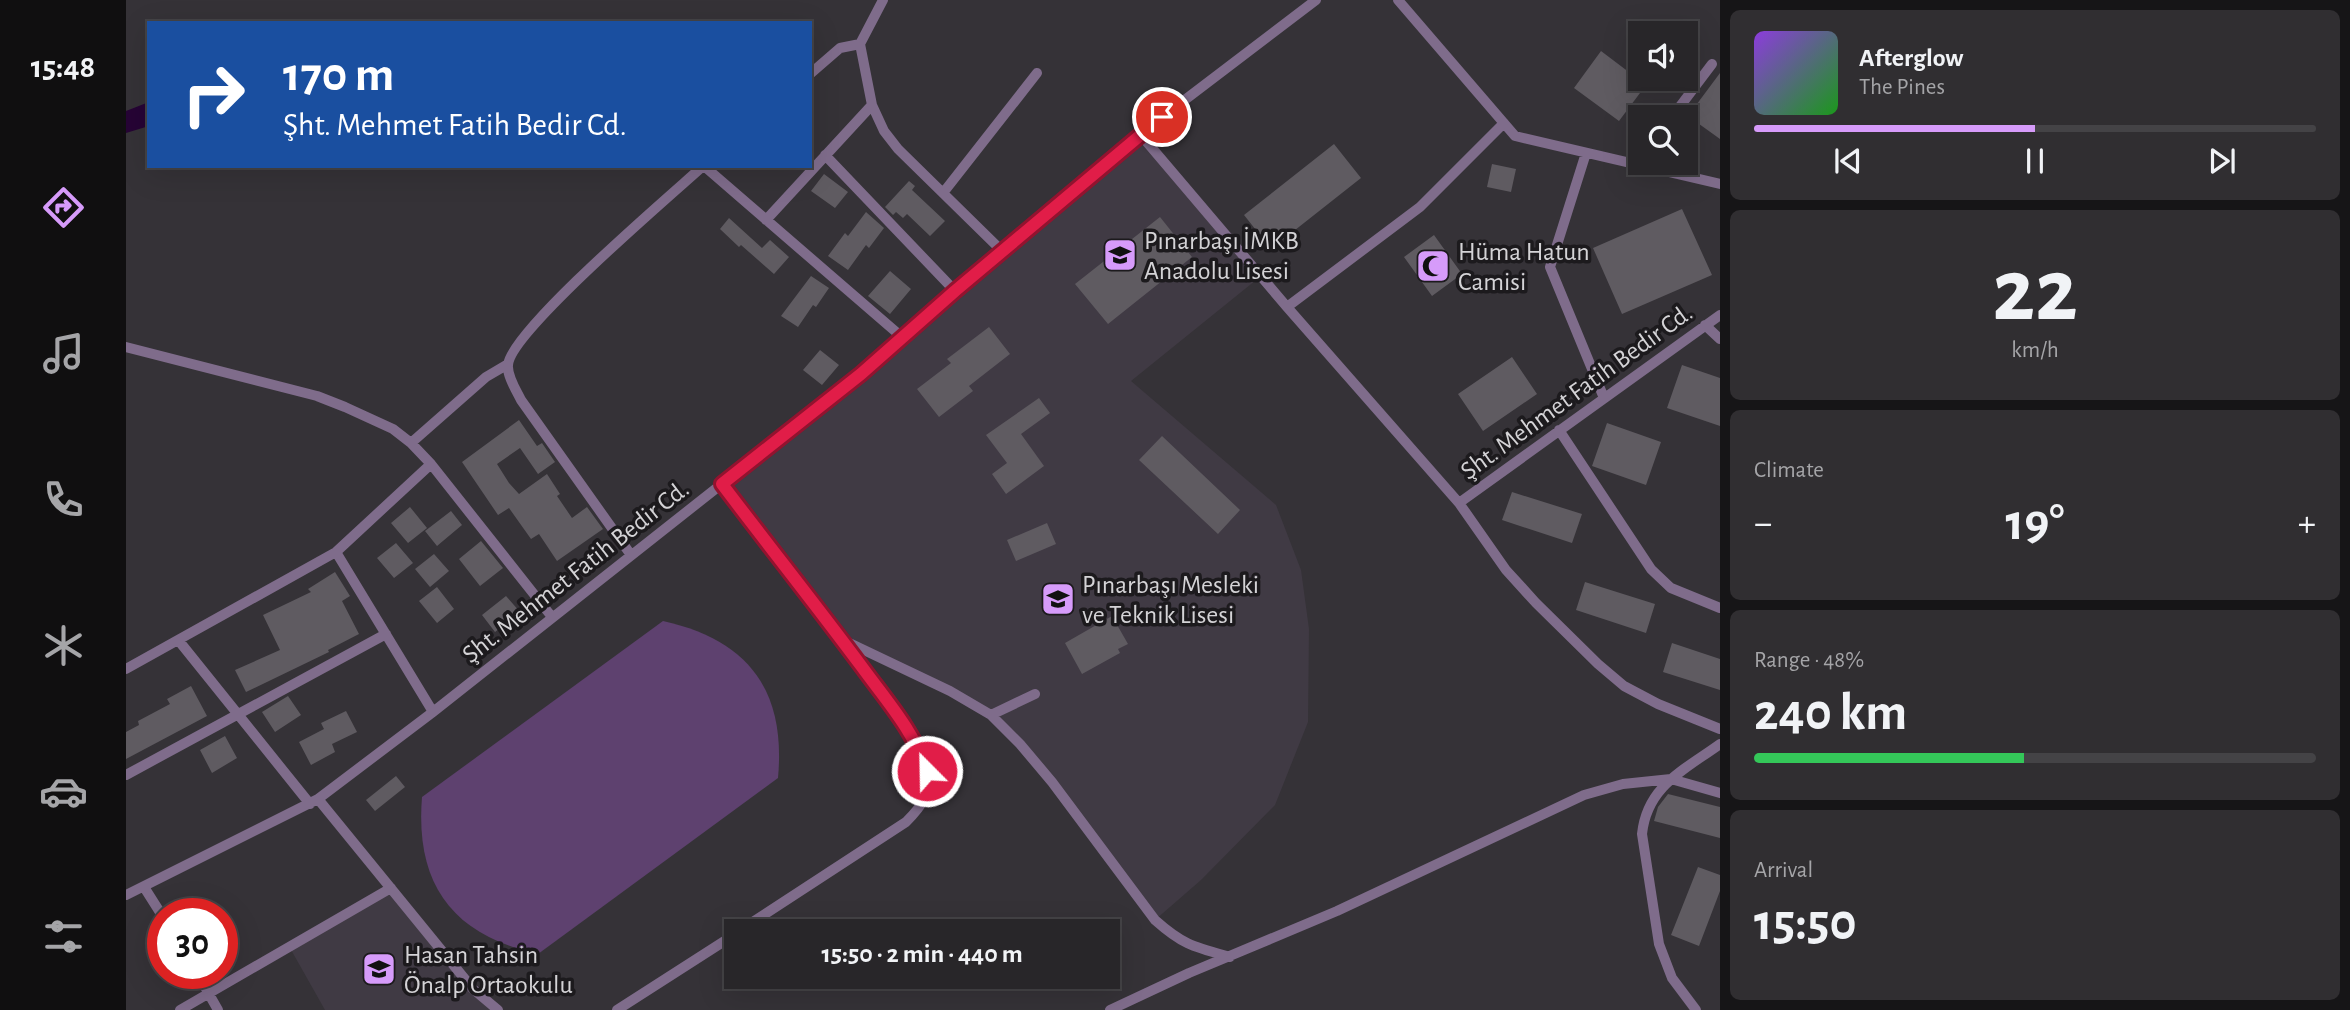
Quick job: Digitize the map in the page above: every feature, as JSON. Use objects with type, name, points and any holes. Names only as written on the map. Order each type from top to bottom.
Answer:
[{"type":"street","points":[[883,0],[860,44],[872,105],[884,131],[898,149],[1002,251]]},
{"type":"street","name":"Şht. Mehmet Fatih Bedir Cd.","points":[[128,891],[144,887],[314,802],[433,712],[722,484],[903,338],[1140,134],[1316,0]]},
{"type":"street","points":[[1398,0],[1515,136],[1628,161]]},
{"type":"street","points":[[812,72],[840,48],[860,44]]},
{"type":"street","points":[[1681,105],[1712,64]]},
{"type":"street","points":[[943,193],[1037,73]]},
{"type":"street","points":[[766,220],[872,105]]},
{"type":"street","points":[[1287,307],[1420,207],[1504,123]]},
{"type":"street","points":[[1140,134],[1459,503],[1506,570],[1536,603],[1598,664],[1625,686],[1658,704],[1720,729]]},
{"type":"street","points":[[1586,153],[1550,267],[1604,398]]},
{"type":"street","points":[[825,155],[955,291]]},
{"type":"street","points":[[411,443],[486,377],[508,364],[519,342],[550,307],[702,168]]},
{"type":"street","points":[[706,168],[903,338]]},
{"type":"street","points":[[1685,175],[1720,184]]},
{"type":"street","name":"Şht. Mehmet Fatih Bedir Cd.","points":[[1459,503],[1720,316]]},
{"type":"street","points":[[1705,326],[1720,339]]},
{"type":"street","points":[[126,347],[317,396],[373,419],[411,443],[431,464],[552,617]]},
{"type":"street","points":[[508,364],[521,400],[631,555]]},
{"type":"street","points":[[1559,430],[1651,569],[1671,588],[1720,608]]},
{"type":"street","points":[[126,669],[336,552],[431,464]]},
{"type":"street","points":[[722,484],[907,727],[921,751],[927,771],[928,786],[923,805],[906,822],[758,919]]},
{"type":"street","points":[[336,552],[433,712]]},
{"type":"street","points":[[126,775],[386,634]]},
{"type":"street","points":[[843,640],[950,691],[991,716],[1020,744],[1052,782],[1155,920],[1175,939],[1230,957]]},
{"type":"street","points":[[179,641],[238,714],[391,888],[473,989],[498,1010]]},
{"type":"street","points":[[991,716],[1035,694]]},
{"type":"street","points":[[1696,1010],[1672,978],[1659,944],[1642,834],[1644,817],[1657,791],[1720,744]]},
{"type":"street","points":[[1110,1010],[1189,972],[1336,911],[1584,795],[1623,784],[1671,779],[1720,793]]},
{"type":"street","points":[[144,887],[151,898]]},
{"type":"street","points":[[180,1010],[391,888]]},
{"type":"street","points":[[617,1010],[724,941]]},
{"type":"street","points":[[207,989],[218,1010]]},
{"type":"shaded area","points":[[147,103],[147,127],[126,133],[126,111]]},
{"type":"shaded area","name":"Pınarbaşı Mesleki ve Teknik Lisesi","points":[[1140,134],[1261,276],[1131,381],[1276,505],[1301,570],[1309,629],[1308,722],[1275,805],[1201,880],[1155,920],[1052,782],[991,715],[843,640],[721,484],[861,374]]},
{"type":"shaded area","points":[[663,621],[718,641],[739,656],[756,674],[768,695],[776,719],[778,778],[538,954],[483,934],[462,919],[445,901],[433,880],[425,856],[421,828],[422,797]]},
{"type":"shaded area","name":"Hasan Tahsin Önalp Ortaokulu","points":[[391,888],[498,1010],[325,1010],[290,948]]},
{"type":"building","points":[[1601,51],[1628,71],[1628,91],[1642,91],[1631,105],[1628,105],[1619,121],[1574,88]]},
{"type":"building","points":[[1720,73],[1720,139],[1698,123],[1696,105]]},
{"type":"building","points":[[1334,144],[1361,178],[1271,249],[1244,215]]},
{"type":"building","points":[[1492,164],[1516,169],[1511,192],[1487,187]]},
{"type":"building","points":[[824,174],[848,192],[835,208],[811,191]]},
{"type":"building","points":[[909,181],[915,186],[912,190],[945,221],[930,236],[907,214],[903,218],[896,212],[893,215],[885,207]]},
{"type":"building","points":[[1682,209],[1712,275],[1622,314],[1593,248]]},
{"type":"building","points":[[866,212],[884,228],[869,248],[866,245],[848,270],[828,256],[845,233],[848,236]]},
{"type":"building","points":[[1160,217],[1192,257],[1108,324],[1075,284]]},
{"type":"building","points":[[729,218],[762,248],[770,240],[789,257],[774,274],[720,229]]},
{"type":"building","name":"Hüma Hatun Camisi","points":[[1434,235],[1462,274],[1432,296],[1404,257]]},
{"type":"building","points":[[890,271],[911,289],[890,314],[868,296]]},
{"type":"building","points":[[811,276],[829,288],[798,327],[781,316]]},
{"type":"building","points":[[989,327],[1010,354],[969,386],[973,391],[939,417],[917,389],[951,363],[947,359]]},
{"type":"building","points":[[820,350],[839,365],[822,385],[803,370]]},
{"type":"building","points":[[1512,357],[1537,394],[1483,431],[1458,394]]},
{"type":"building","points":[[1682,365],[1720,378],[1720,426],[1667,408]]},
{"type":"building","points":[[1039,398],[1050,413],[1021,434],[1044,466],[1006,494],[992,474],[1007,463],[986,435]]},
{"type":"building","points":[[519,420],[537,446],[542,443],[555,462],[538,474],[520,448],[497,464],[509,483],[519,494],[547,474],[560,494],[557,496],[572,518],[587,507],[603,529],[557,561],[539,534],[531,539],[509,508],[498,515],[462,462]]},
{"type":"building","points":[[1607,423],[1661,442],[1646,485],[1592,466]]},
{"type":"building","points":[[1162,436],[1240,510],[1218,534],[1139,460]]},
{"type":"building","points":[[1512,492],[1582,514],[1572,543],[1502,520]]},
{"type":"building","points":[[410,507],[427,528],[408,543],[391,523]]},
{"type":"building","points":[[451,511],[462,525],[437,546],[425,531]]},
{"type":"building","points":[[1047,523],[1056,544],[1016,561],[1007,540]]},
{"type":"building","points":[[481,541],[503,568],[480,586],[459,559]]},
{"type":"building","points":[[396,543],[413,563],[394,578],[377,558]]},
{"type":"building","points":[[434,554],[449,571],[430,587],[415,569]]},
{"type":"building","points":[[335,572],[350,596],[342,601],[359,634],[328,650],[329,652],[246,692],[235,670],[280,650],[263,615],[311,592],[308,589]]},
{"type":"building","points":[[1585,582],[1655,604],[1646,633],[1576,610]]},
{"type":"building","points":[[437,587],[454,609],[437,623],[419,601]]},
{"type":"building","points":[[506,596],[520,612],[495,632],[482,615]]},
{"type":"building","points":[[1112,616],[1128,644],[1118,649],[1120,653],[1082,674],[1065,643]]},
{"type":"building","points":[[1672,643],[1720,659],[1720,690],[1663,672]]},
{"type":"building","points":[[191,686],[207,716],[126,759],[126,732],[139,725],[138,721],[170,704],[167,699]]},
{"type":"building","points":[[288,696],[301,715],[275,732],[262,712]]},
{"type":"building","points":[[346,711],[357,732],[332,744],[335,752],[311,765],[299,742],[324,729],[321,723]]},
{"type":"building","points":[[225,736],[237,758],[212,773],[200,750]]},
{"type":"building","points":[[396,776],[405,787],[375,811],[366,800]]},
{"type":"building","points":[[1668,794],[1720,807],[1720,838],[1654,821],[1658,807]]},
{"type":"building","points":[[1698,867],[1720,875],[1720,891],[1699,946],[1671,935]]},
{"type":"place","name":"Pınarbaşı İMKB Anadolu Lisesi","points":[[1120,255]]},
{"type":"place","name":"Hüma Hatun Camisi","points":[[1433,266]]},
{"type":"place","name":"Pınarbaşı Mesleki ve Teknik Lisesi","points":[[1058,599]]},
{"type":"place","name":"Hasan Tahsin Önalp Ortaokulu","points":[[379,969]]},
{"type":"route","points":[[927,771],[921,751],[907,727],[722,484],[861,374],[1162,117]]}]
